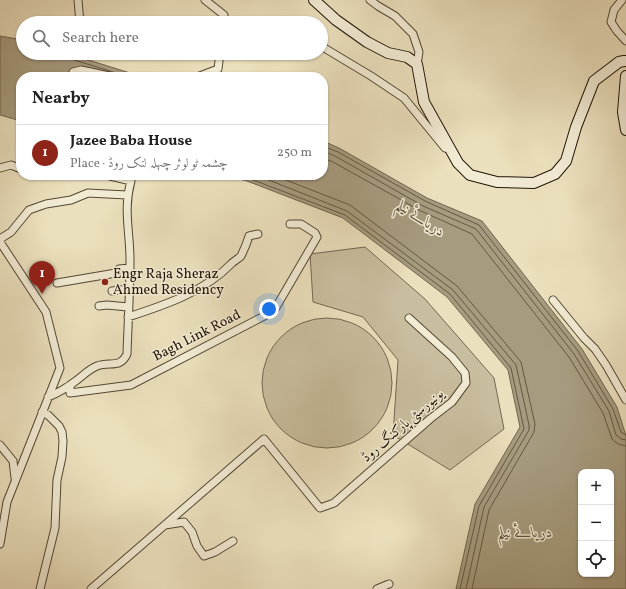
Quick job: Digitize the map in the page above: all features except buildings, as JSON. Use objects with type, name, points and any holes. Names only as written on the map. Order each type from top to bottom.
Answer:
[{"type":"street","points":[[78,0],[79,16]]},
{"type":"street","points":[[205,0],[224,16]]},
{"type":"street","points":[[314,0],[336,20],[367,42],[388,53],[407,57],[417,64]]},
{"type":"street","points":[[370,0],[395,16],[414,34],[419,52],[417,64],[424,102],[458,163]]},
{"type":"street","points":[[622,0],[614,10],[611,22],[626,41]]},
{"type":"street","points":[[328,50],[404,98],[458,163],[470,175],[497,182],[534,183],[555,174],[566,161],[576,127],[594,81],[619,62],[626,62]]},
{"type":"street","points":[[210,72],[218,69],[219,60]]},
{"type":"street","points":[[73,72],[81,70],[90,72]]},
{"type":"street","points":[[626,76],[623,112],[626,130]]},
{"type":"street","points":[[0,168],[11,165],[16,167]]},
{"type":"street","points":[[48,397],[70,385],[96,366],[121,363],[127,354],[130,268],[126,206],[131,181],[127,180]]},
{"type":"street","points":[[0,544],[8,502],[60,368],[46,312],[0,241],[10,232],[28,210],[46,204],[71,200],[88,192],[127,195]]},
{"type":"street","name":"Bagh Link Road","points":[[70,385],[70,393],[131,385],[275,309],[317,236],[301,224],[290,224]]},
{"type":"street","points":[[128,317],[195,292],[226,270],[232,262],[240,258],[249,236],[258,234]]},
{"type":"street","points":[[57,283],[116,273],[119,269],[130,268]]},
{"type":"street","points":[[112,291],[129,289]]},
{"type":"street","points":[[553,300],[595,349],[626,400]]},
{"type":"street","points":[[99,306],[107,305],[128,307]]},
{"type":"street","name":"یونیورسٹی پارکنگ روڈ","points":[[165,525],[264,439],[320,508],[334,503],[424,424],[452,402],[466,383],[465,373],[452,357],[409,318]]},
{"type":"street","points":[[40,589],[55,528],[58,480],[63,441],[62,432],[59,426],[48,415],[42,412]]},
{"type":"street","points":[[0,445],[13,461],[16,481]]},
{"type":"street","points":[[91,589],[165,525],[184,522],[192,532],[197,546],[204,556],[215,552],[233,541]]},
{"type":"street","points":[[377,589],[389,584]]},
{"type":"shaded area","points":[[365,247],[425,299],[494,378],[504,429],[450,470],[393,435],[398,360],[363,317],[313,302],[310,254]]},
{"type":"shaded area","points":[[327,318],[352,323],[373,337],[387,358],[392,383],[387,408],[373,429],[352,443],[327,448],[302,443],[281,429],[267,408],[262,383],[267,358],[281,337],[302,323]]},
{"type":"water","points":[[0,36],[16,39],[16,60],[88,60],[127,72],[16,72],[16,120],[0,115]]},
{"type":"water","name":"دریائے نیلم","points":[[328,143],[339,148],[427,198],[482,221],[582,349],[617,407],[626,436],[626,589],[456,589],[475,504],[520,427],[508,370],[447,297],[343,218],[243,180],[328,180]]},
{"type":"place","name":"Engr Raja Sheraz Ahmed Residency","points":[[105,282]]},
{"type":"place","name":"Jazee Baba House","points":[[42,294]]}]
